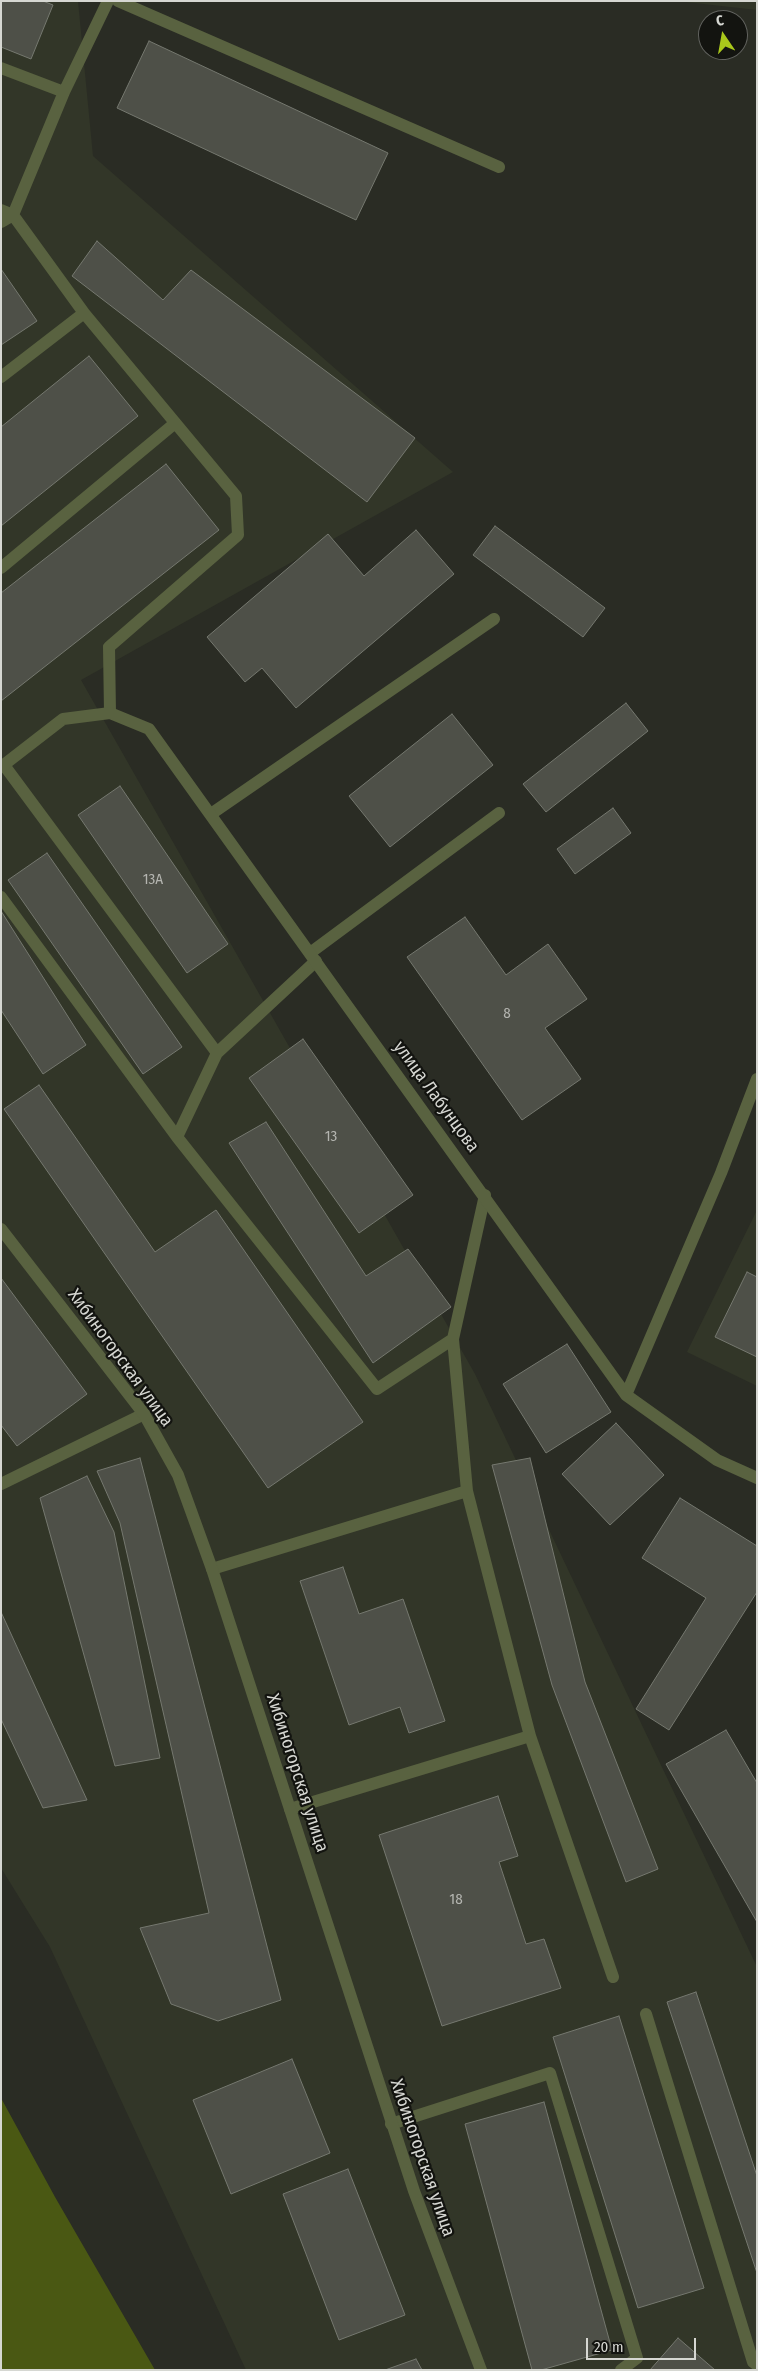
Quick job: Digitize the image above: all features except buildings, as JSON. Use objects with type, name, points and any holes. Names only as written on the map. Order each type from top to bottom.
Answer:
[{"type":"street","points":[[1,222],[108,1]]},
{"type":"street","points":[[118,1],[499,167]]},
{"type":"street","points":[[1,68],[64,92]]},
{"type":"street","points":[[7,212],[84,313],[174,424],[236,496],[238,535],[109,647],[110,712],[63,719],[3,766],[217,1053]]},
{"type":"street","points":[[1,377],[84,313]]},
{"type":"street","points":[[1,568],[174,424]]},
{"type":"street","points":[[211,814],[494,619]]},
{"type":"street","name":"улица Лабунцова","points":[[110,712],[149,729],[626,1394],[717,1460],[757,1478]]},
{"type":"street","points":[[177,1137],[217,1053],[313,957],[499,813]]},
{"type":"street","points":[[1,897],[177,1137],[377,1389],[453,1339]]},
{"type":"street","points":[[626,1394],[721,1173],[757,1079]]},
{"type":"street","points":[[485,1195],[453,1339],[468,1490],[530,1736],[613,1977]]},
{"type":"street","name":"Хибиногорская улица","points":[[1,1229],[144,1414],[178,1475],[212,1569],[391,2124],[481,2370]]},
{"type":"street","points":[[1,1484],[144,1414]]},
{"type":"street","points":[[212,1569],[468,1490]]},
{"type":"street","points":[[290,1809],[530,1736]]},
{"type":"street","points":[[646,2014],[753,2362],[757,2365]]},
{"type":"street","points":[[391,2124],[550,2073],[637,2358],[621,2370]]},
{"type":"shaded area","points":[[1,1],[78,1],[93,156],[453,472],[81,680],[475,1374],[757,1967],[757,2370],[246,2370],[50,1947],[1,1868]]},
{"type":"shaded area","points":[[677,1],[757,1],[757,10]]},
{"type":"shaded area","points":[[757,1210],[757,1386],[687,1352]]},
{"type":"green space","points":[[1,2098],[55,2197],[155,2370],[1,2370]]}]
